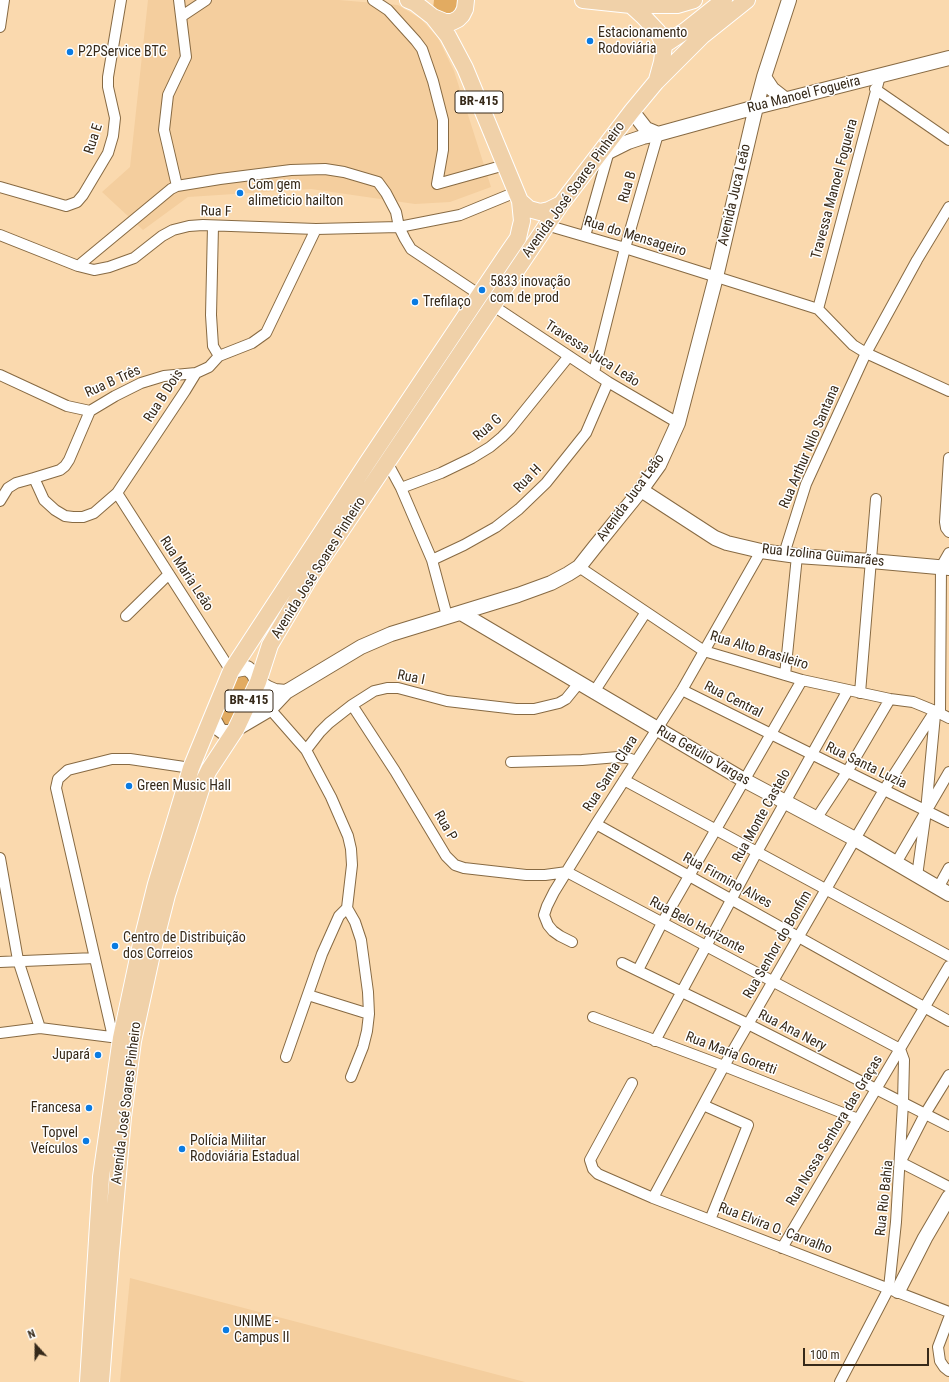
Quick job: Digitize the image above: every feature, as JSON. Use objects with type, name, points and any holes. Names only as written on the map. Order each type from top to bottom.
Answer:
[{"type":"main road","points":[[408,0],[430,10],[445,22],[452,22],[462,15],[466,9],[466,0]]},
{"type":"main road","points":[[583,0],[631,5],[677,6],[694,0]]},
{"type":"main road","points":[[664,45],[724,0]]},
{"type":"main road","name":"BR-415","points":[[656,82],[702,36],[747,0]]},
{"type":"main road","name":"Avenida Juca Leão","points":[[236,729],[270,709],[286,692],[361,648],[391,634],[518,595],[551,583],[568,574],[579,566],[641,490],[659,465],[678,423],[716,277],[756,107],[764,77],[790,0]]},
{"type":"main road","points":[[631,5],[658,32],[664,45],[662,62],[656,82]]},
{"type":"main road","name":"BR-415","points":[[430,10],[448,36],[465,68],[518,196]]},
{"type":"main road","name":"Rua Manoel Fogueira","points":[[603,154],[628,142],[643,137],[756,107],[878,82],[949,58]]},
{"type":"main road","points":[[764,77],[772,89],[786,100]]},
{"type":"main road","name":"Avenida José Soares Pinheiro","points":[[101,1382],[119,1162],[133,1041],[167,896],[204,780],[213,761],[236,729],[258,682],[270,645],[312,574],[546,225],[561,204],[603,154],[632,111],[656,82]]},
{"type":"main road","points":[[632,111],[646,129],[658,134]]},
{"type":"main road","points":[[518,196],[529,209],[540,212],[549,210],[561,204]]},
{"type":"main road","name":"Avenida José Soares Pinheiro","points":[[88,1382],[101,1177],[117,1037],[156,884],[191,768],[231,671],[367,463],[518,238],[522,220],[518,196]]},
{"type":"main road","name":"Rua Izolina Guimarães","points":[[641,490],[715,538],[728,543],[761,551],[790,555],[945,568]]},
{"type":"main road","name":"Rua Getúlio Vargas","points":[[454,614],[579,683],[744,780],[855,839],[943,891]]},
{"type":"main road","points":[[231,671],[247,668],[253,672],[258,682],[275,691],[286,692]]},
{"type":"main road","points":[[212,716],[219,729],[223,732],[229,732],[236,729]]},
{"type":"main road","points":[[894,1290],[949,1197]]},
{"type":"street","points":[[0,27],[4,0]]},
{"type":"street","name":"Rua E","points":[[0,187],[66,206],[77,202],[83,195],[108,153],[113,136],[115,118],[108,87],[108,77],[121,0]]},
{"type":"street","points":[[178,186],[164,130],[168,95],[186,57],[180,0]]},
{"type":"street","points":[[194,0],[206,0]]},
{"type":"street","points":[[182,16],[206,0]]},
{"type":"street","points":[[373,0],[388,10],[416,41],[422,49],[433,80],[443,120],[443,150],[437,184],[505,166]]},
{"type":"street","points":[[878,82],[949,140]]},
{"type":"street","name":"Travessa Manoel Fogueira","points":[[818,309],[878,82]]},
{"type":"street","name":"Rua B","points":[[625,248],[658,134]]},
{"type":"street","name":"Avenida José Soares Pinheiro","points":[[584,236],[603,154]]},
{"type":"street","points":[[78,266],[171,189],[178,186],[220,179],[299,170],[325,169],[344,172],[378,182],[396,212],[399,227],[412,249],[480,295]]},
{"type":"street","name":"Rua F","points":[[0,235],[78,266],[94,270],[109,267],[134,258],[162,236],[173,230],[189,226],[316,229],[399,227],[460,215],[518,196]]},
{"type":"street","name":"Rua Arthur Nilo Santana","points":[[785,675],[790,555],[806,484],[866,353],[917,260],[949,207]]},
{"type":"street","name":"Rua do Mensageiro","points":[[546,225],[716,277]]},
{"type":"street","points":[[213,226],[211,315],[213,346],[219,356]]},
{"type":"street","name":"Rua B Dois","points":[[34,478],[44,500],[55,510],[65,516],[84,517],[94,513],[116,493],[185,392],[196,373],[209,367],[219,356],[252,343],[266,334],[316,229]]},
{"type":"street","points":[[594,372],[625,248]]},
{"type":"street","points":[[716,277],[818,309],[854,346],[949,391]]},
{"type":"street","name":"Travessa Juca Leão","points":[[492,305],[608,382],[678,423]]},
{"type":"street","name":"Rua G","points":[[401,488],[441,473],[472,458],[496,442],[510,429],[569,356]]},
{"type":"street","name":"Rua B Três","points":[[0,375],[67,406],[90,411],[115,396],[141,384],[164,376],[196,373]]},
{"type":"street","name":"Rua H","points":[[432,560],[464,545],[496,527],[519,509],[546,483],[586,433],[608,382]]},
{"type":"street","points":[[0,501],[8,488],[16,483],[60,470],[65,466],[90,411]]},
{"type":"street","points":[[949,458],[945,522],[946,528],[949,532]]},
{"type":"street","points":[[388,462],[401,488],[454,614]]},
{"type":"street","name":"Rua Maria Leão","points":[[116,493],[170,574],[231,671]]},
{"type":"street","points":[[860,692],[876,499]]},
{"type":"street","name":"Rua Santa Clara","points":[[572,942],[553,931],[548,925],[544,915],[554,892],[682,690],[761,551]]},
{"type":"street","points":[[917,876],[926,810],[932,737],[942,714],[945,568],[949,553]]},
{"type":"street","name":"Rua Alto Brasileiro","points":[[579,566],[704,651],[802,680],[890,699],[913,702],[942,714]]},
{"type":"street","points":[[126,616],[170,574]]},
{"type":"street","points":[[594,692],[646,612]]},
{"type":"street","points":[[638,970],[662,923],[802,680]]},
{"type":"street","name":"Rua I","points":[[306,750],[329,723],[352,705],[374,691],[387,688],[398,688],[447,701],[516,709],[534,709],[559,703],[566,699],[579,683]]},
{"type":"street","name":"Rua Central","points":[[682,690],[771,735]]},
{"type":"street","name":"Rua Monte Castelo","points":[[655,1040],[680,991],[848,690]]},
{"type":"street","points":[[816,819],[847,772],[890,699]]},
{"type":"street","name":"Rua P","points":[[352,705],[395,770],[446,856],[455,865],[464,868],[526,875],[546,875],[566,872]]},
{"type":"street","name":"Rua Senhor do Bonfim","points":[[653,1198],[724,1066],[884,790],[949,706]]},
{"type":"street","points":[[270,709],[306,750],[331,797],[348,836],[352,865],[347,908],[355,922],[361,940],[368,992],[369,1014],[363,1047],[351,1077]]},
{"type":"street","name":"Rua Santa Luzia","points":[[771,735],[949,822]]},
{"type":"street","points":[[511,762],[582,760],[618,756],[636,761]]},
{"type":"street","points":[[0,1033],[40,1028],[117,1037],[95,958],[56,788],[58,779],[68,770],[112,759],[130,759],[191,768]]},
{"type":"street","points":[[896,863],[949,772]]},
{"type":"street","points":[[624,780],[949,956]]},
{"type":"street","name":"Rua Firmino Alves","points":[[596,824],[949,1021]]},
{"type":"street","points":[[0,858],[18,960],[40,1028]]},
{"type":"street","points":[[943,891],[949,868]]},
{"type":"street","name":"Rua Belo Horizonte","points":[[566,872],[900,1049]]},
{"type":"street","points":[[286,1057],[322,954],[339,916],[347,908]]},
{"type":"street","points":[[0,962],[18,960],[95,958]]},
{"type":"street","name":"Rua Ana Nery","points":[[622,963],[748,1024],[949,1126]]},
{"type":"street","name":"Rua Nossa Senhora das Graças","points":[[782,1248],[924,1008],[946,978],[949,966]]},
{"type":"street","points":[[308,995],[369,1014]]},
{"type":"street","name":"Rua Maria Goretti","points":[[593,1017],[724,1066],[858,1119]]},
{"type":"street","name":"Rua Nossa Senhora das Graças","points":[[900,1049],[905,1064],[900,1162]]},
{"type":"street","name":"Rua Rio Bahia","points":[[894,1290],[900,1162],[925,1114],[949,1075]]},
{"type":"street","name":"Rua Elvira O. Carvalho","points":[[632,1082],[590,1160],[593,1169],[598,1174],[653,1198],[949,1312]]},
{"type":"street","points":[[703,1105],[748,1125],[710,1220]]},
{"type":"street","points":[[900,1162],[949,1187]]},
{"type":"street","points":[[840,1382],[894,1290]]},
{"type":"street","points":[[949,1318],[938,1347],[940,1361],[949,1371]]},
{"type":"shaded area","points":[[148,0],[339,0],[398,5],[421,19],[438,38],[454,71],[491,187],[450,202],[415,204],[311,189],[188,197],[143,230],[102,192],[130,167]]},
{"type":"shaded area","points":[[434,0],[460,0],[461,4],[451,18],[433,9]]},
{"type":"shaded area","points":[[243,675],[249,678],[252,683],[227,726],[224,726],[218,713],[234,678]]},
{"type":"shaded area","name":"UNIME - Campus II","points":[[130,1278],[525,1382],[120,1382]]},
{"type":"place","name":"Estacionamento Rodoviária","points":[[590,41]]},
{"type":"place","name":"P2PService BTC","points":[[70,52]]},
{"type":"place","name":"Com gem alimeticio hailton","points":[[240,193]]},
{"type":"place","name":"5833 inovação com de prod","points":[[482,290]]},
{"type":"place","name":"Trefilaço","points":[[415,302]]},
{"type":"place","name":"Green Music Hall","points":[[129,786]]},
{"type":"place","name":"Centro de Distribuição dos Correios","points":[[115,946]]},
{"type":"place","name":"Jupará","points":[[98,1055]]},
{"type":"place","name":"Francesa","points":[[89,1108]]},
{"type":"place","name":"Topvel Veículos","points":[[86,1141]]},
{"type":"place","name":"Polícia Militar Rodoviária Estadual","points":[[182,1149]]},
{"type":"place","name":"UNIME - Campus II","points":[[226,1330]]}]
